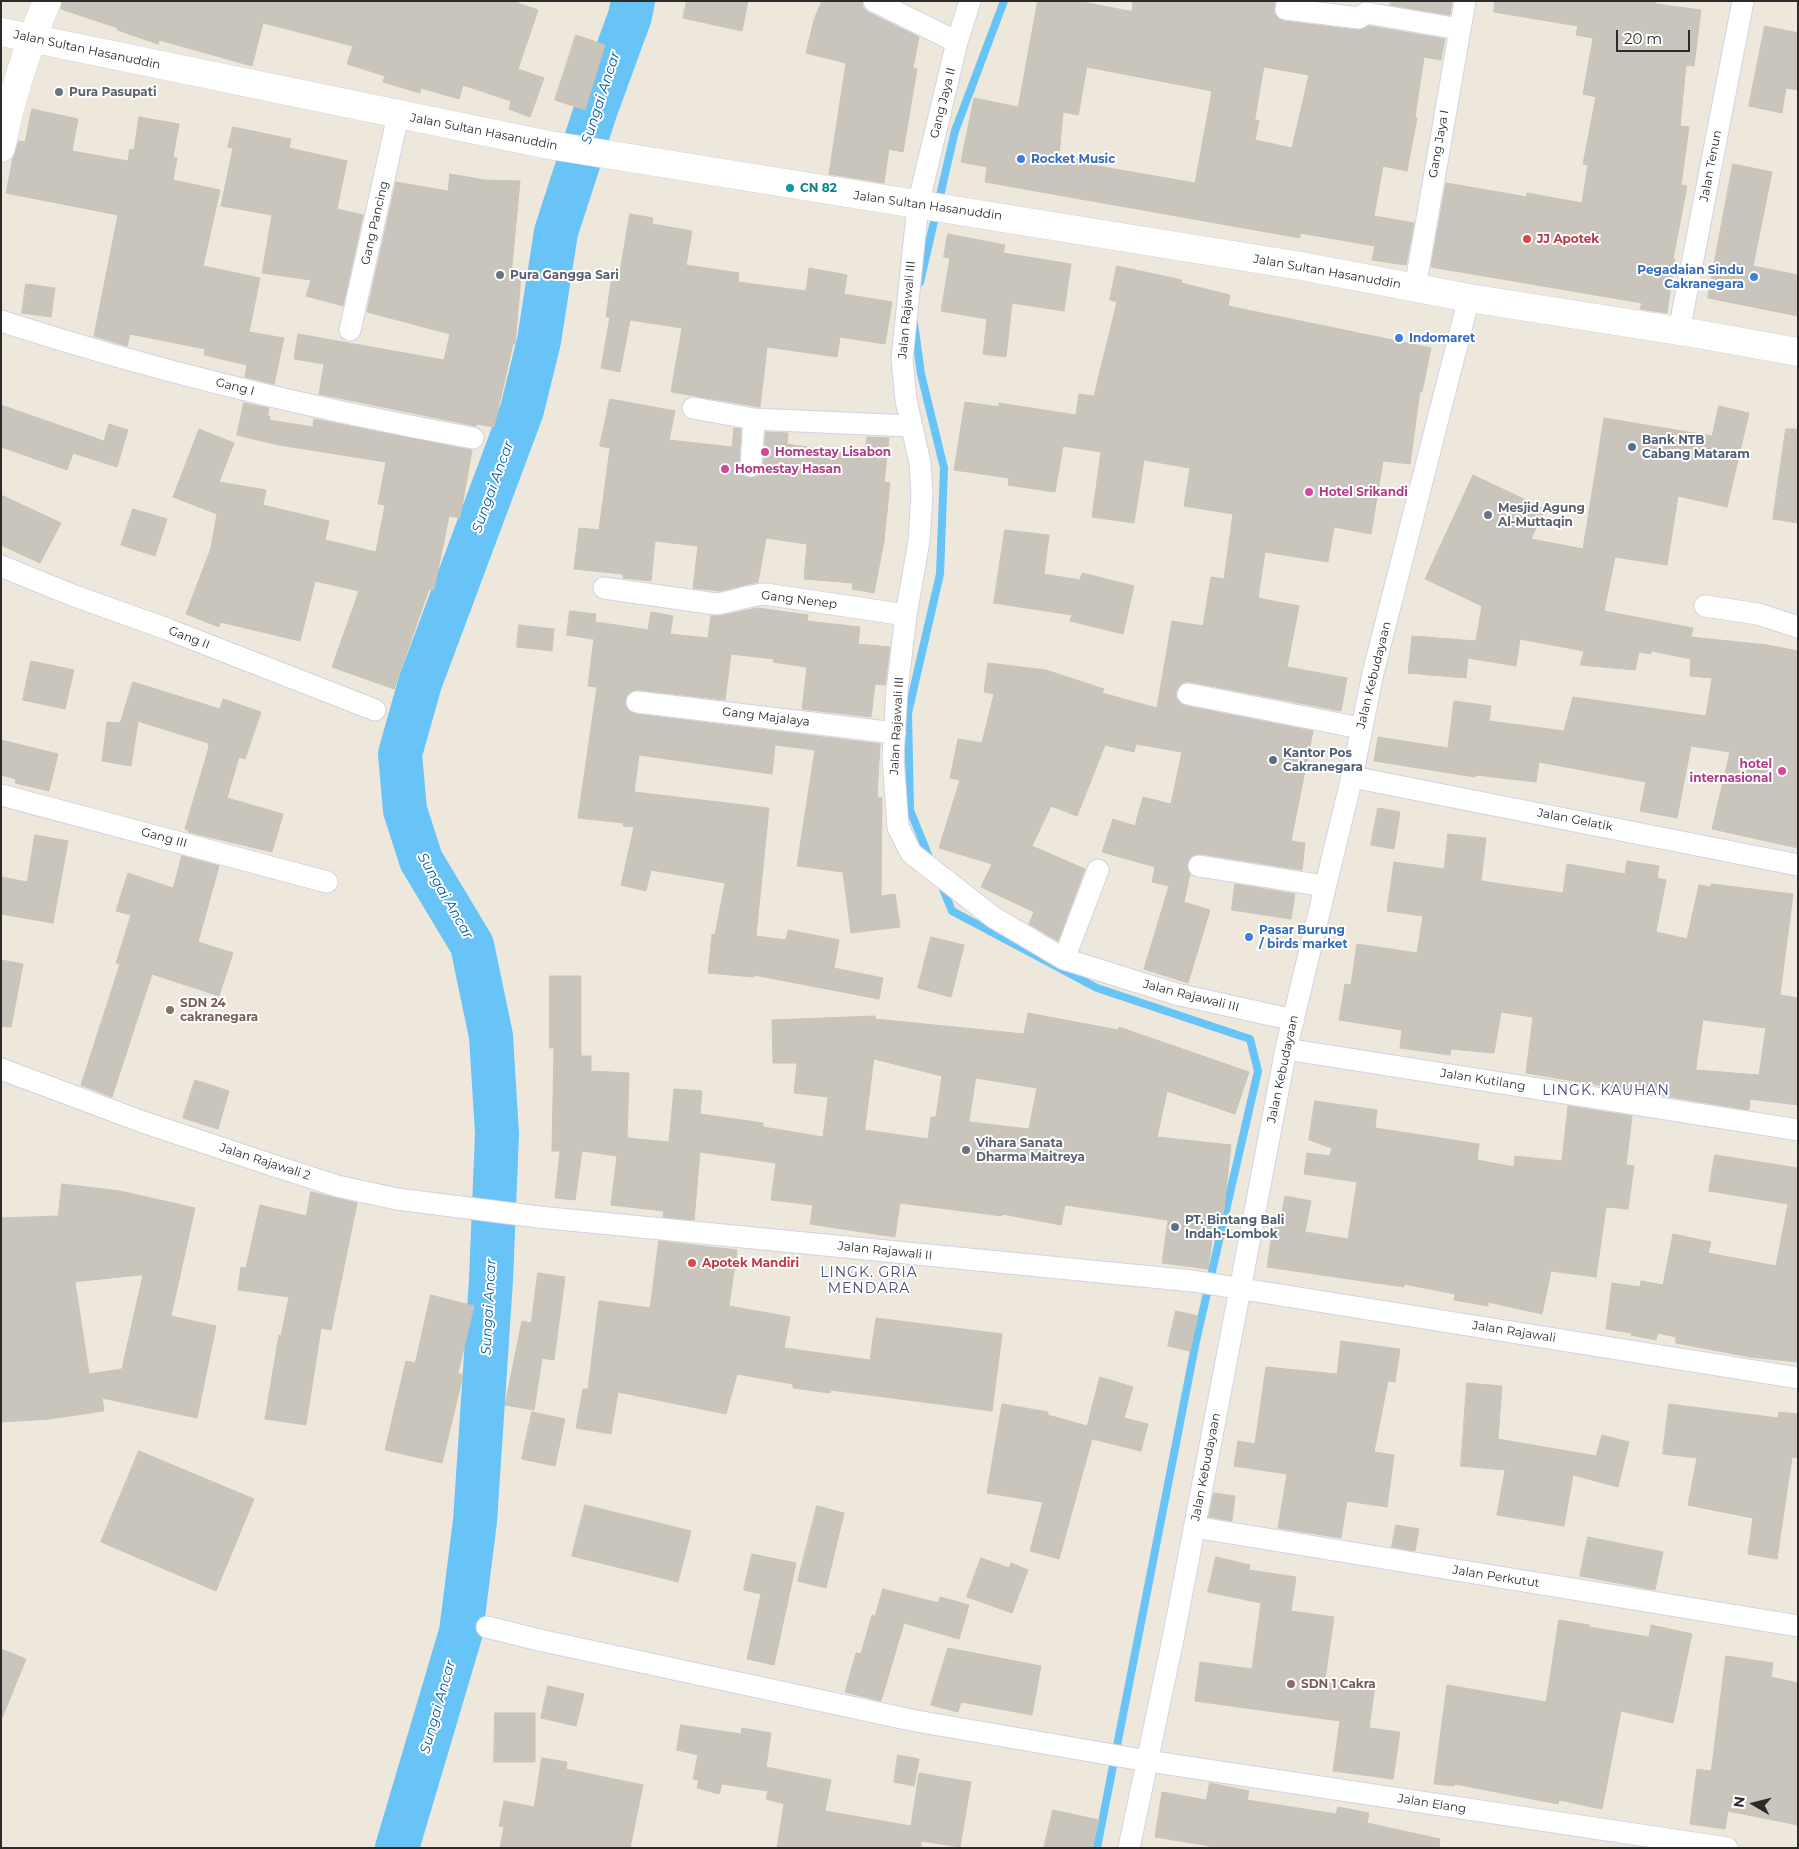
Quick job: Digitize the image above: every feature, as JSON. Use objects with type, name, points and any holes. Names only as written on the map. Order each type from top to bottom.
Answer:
[{"type":"main road","points":[[1,148],[7,118],[31,39],[47,1]]},
{"type":"main road","name":"Jalan Sultan Hasanuddin","points":[[1,32],[548,146],[968,211],[1301,266],[1469,298],[1798,352]]},
{"type":"street","points":[[874,1],[957,42]]},
{"type":"street","name":"Gang Jaya II","points":[[923,205],[957,42],[970,1]]},
{"type":"street","points":[[1288,1],[1286,9],[1359,18],[1366,13],[1459,29]]},
{"type":"street","name":"Gang Jaya I","points":[[1415,288],[1465,1]]},
{"type":"street","name":"Jalan Tenun","points":[[1679,331],[1742,1]]},
{"type":"street","name":"Gang Pancing","points":[[350,330],[398,116]]},
{"type":"street","name":"Jalan Rajawali III","points":[[923,205],[902,360],[911,426],[920,464],[922,494],[919,541],[906,615],[895,733],[894,789],[898,827],[911,853],[993,917],[1064,959],[1176,994],[1294,1020]]},
{"type":"street","name":"Jalan Kebudayaan","points":[[1129,1848],[1143,1760],[1194,1527],[1235,1288],[1286,1049],[1324,886],[1352,777],[1360,728],[1469,298]]},
{"type":"street","name":"Gang I","points":[[1,320],[176,372],[270,396],[473,438]]},
{"type":"street","points":[[693,408],[754,419],[911,426]]},
{"type":"street","points":[[751,466],[754,419]]},
{"type":"street","name":"Gang II","points":[[1,566],[72,595],[167,629],[376,710]]},
{"type":"street","name":"Gang Nenep","points":[[604,588],[716,604],[752,595],[765,594],[906,615]]},
{"type":"street","points":[[1705,606],[1758,614],[1798,627]]},
{"type":"street","points":[[1188,694],[1360,728]]},
{"type":"street","name":"Gang Majalaya","points":[[638,702],[895,733]]},
{"type":"street","name":"Jalan Gelatik","points":[[1352,777],[1798,865]]},
{"type":"street","name":"Gang III","points":[[1,795],[327,882]]},
{"type":"street","points":[[1199,866],[1324,886]]},
{"type":"street","points":[[1064,959],[1098,870]]},
{"type":"street","name":"Jalan Kutilang","points":[[1286,1049],[1798,1130]]},
{"type":"street","name":"Jalan Rajawali 2","points":[[1,1069],[143,1122],[337,1186],[465,1209],[540,1217]]},
{"type":"street","name":"Jalan Rajawali II","points":[[540,1217],[1193,1281],[1235,1288]]},
{"type":"street","name":"Jalan Rajawali","points":[[1235,1288],[1798,1378]]},
{"type":"street","name":"Jalan Perkutut","points":[[1194,1527],[1798,1626]]},
{"type":"street","name":"Jalan Elang","points":[[487,1627],[539,1640],[916,1721],[1143,1760],[1727,1848]]},
{"type":"building","points":[[62,1],[512,1],[538,10],[518,69],[544,78],[530,117],[509,109],[511,101],[463,85],[459,99],[421,88],[420,93],[383,82],[385,76],[347,64],[353,46],[263,23],[252,66],[159,40],[158,44],[117,30],[118,28],[61,9]]},
{"type":"building","points":[[687,1],[748,1],[742,31],[683,18]]},
{"type":"building","points":[[822,1],[862,1],[863,8],[868,12],[919,37],[913,68],[917,69],[903,152],[889,149],[884,183],[829,174],[846,63],[806,53],[814,20]]},
{"type":"building","points":[[1038,1],[1077,1],[1132,11],[1133,1],[1275,1],[1274,13],[1279,19],[1284,21],[1357,30],[1369,26],[1445,39],[1441,60],[1424,57],[1415,117],[1417,118],[1407,171],[1383,166],[1374,216],[1414,223],[1406,265],[1372,260],[1375,246],[1300,233],[1300,238],[985,182],[987,167],[961,162],[974,98],[1018,107]],"holes":[[[1087,67],[1212,91],[1195,183],[1086,164],[1086,160],[1059,156],[1063,112],[1078,115]],[[1264,67],[1309,75],[1292,148],[1255,140],[1259,121],[1255,120]]]},
{"type":"building","points":[[1391,1],[1452,1],[1450,15],[1390,5]]},
{"type":"building","points":[[1495,1],[1656,1],[1656,4],[1701,10],[1694,66],[1686,65],[1680,126],[1689,127],[1681,185],[1687,186],[1673,259],[1675,259],[1667,313],[1640,309],[1642,303],[1431,267],[1446,183],[1527,197],[1527,193],[1582,203],[1588,165],[1583,164],[1596,97],[1583,94],[1593,38],[1576,35],[1578,26],[1494,12]]},
{"type":"building","points":[[1765,26],[1798,33],[1798,90],[1786,88],[1782,113],[1749,106]]},
{"type":"building","points":[[576,35],[605,45],[585,110],[555,100]]},
{"type":"building","points":[[32,109],[78,119],[72,151],[128,161],[130,149],[134,150],[139,117],[179,124],[173,157],[177,158],[173,180],[220,190],[203,266],[260,278],[249,332],[284,338],[274,384],[245,377],[247,365],[204,355],[205,349],[130,334],[127,346],[94,336],[118,215],[6,193],[13,158],[19,141],[25,142]]},
{"type":"building","points":[[233,127],[291,139],[289,148],[347,161],[337,209],[363,215],[343,306],[306,296],[311,280],[262,273],[272,215],[221,206],[233,148],[228,147]]},
{"type":"building","points":[[1733,164],[1772,172],[1753,266],[1798,275],[1798,316],[1708,298]]},
{"type":"building","points":[[450,174],[485,180],[520,181],[511,276],[521,276],[515,344],[513,344],[494,427],[477,424],[476,426],[319,394],[324,364],[294,359],[298,334],[444,360],[450,334],[367,312],[396,182],[448,191]]},
{"type":"building","points":[[630,214],[653,218],[652,224],[692,231],[686,265],[739,273],[738,282],[806,291],[809,268],[847,275],[844,294],[892,302],[885,344],[840,337],[837,357],[767,347],[760,407],[671,392],[682,328],[630,320],[620,372],[601,368],[610,317],[606,317],[613,269],[620,270]]},
{"type":"building","points":[[948,234],[1005,245],[1003,253],[1071,264],[1064,311],[1012,303],[1006,357],[983,354],[987,319],[941,311],[950,258],[944,257]]},
{"type":"building","points":[[1117,266],[1182,280],[1181,283],[1230,295],[1228,306],[1431,348],[1422,392],[1420,391],[1410,464],[1383,461],[1371,534],[1334,527],[1328,562],[1265,552],[1258,598],[1299,606],[1287,667],[1347,678],[1341,711],[1190,682],[1184,682],[1176,691],[1176,698],[1186,706],[1313,731],[1291,841],[1305,843],[1302,870],[1201,854],[1194,855],[1189,859],[1187,865],[1190,874],[1184,902],[1210,910],[1188,983],[1144,969],[1169,886],[1152,882],[1155,867],[1102,852],[1113,819],[1135,826],[1143,797],[1171,804],[1182,752],[1136,744],[1134,752],[1105,745],[1077,816],[1051,806],[1032,846],[1085,869],[1058,941],[1029,924],[1034,912],[981,887],[992,864],[939,848],[960,780],[950,778],[958,739],[982,743],[994,694],[984,692],[988,663],[1046,670],[1104,689],[1102,693],[1157,708],[1172,621],[1203,626],[1211,577],[1224,579],[1233,514],[1184,506],[1190,468],[1144,460],[1134,523],[1092,517],[1101,452],[1063,446],[1055,492],[1008,485],[1009,478],[954,470],[965,402],[999,407],[999,403],[1076,415],[1079,394],[1094,396],[1117,302],[1110,300]]},
{"type":"building","points":[[26,284],[55,288],[51,317],[22,313]]},
{"type":"building","points":[[610,399],[675,411],[669,440],[732,447],[734,428],[741,429],[739,466],[744,476],[750,478],[756,477],[762,472],[766,432],[788,433],[787,444],[864,456],[867,437],[889,438],[884,482],[890,483],[884,541],[874,593],[852,589],[853,583],[804,579],[807,544],[766,538],[758,582],[720,591],[693,588],[698,546],[655,541],[651,581],[623,578],[623,574],[574,569],[579,528],[599,530],[610,448],[600,446]]},
{"type":"building","points":[[244,403],[269,408],[267,416],[270,416],[269,420],[313,427],[314,419],[472,450],[460,518],[449,516],[434,590],[429,589],[394,689],[332,667],[359,591],[315,581],[300,641],[220,622],[219,627],[186,614],[211,548],[217,514],[173,497],[199,429],[234,443],[219,482],[266,490],[263,505],[329,521],[325,540],[376,552],[385,505],[378,504],[386,462],[279,445],[237,435]]},
{"type":"building","points":[[1,405],[104,441],[109,424],[128,430],[117,467],[73,453],[67,470],[1,447]]},
{"type":"building","points":[[1719,406],[1749,413],[1727,507],[1678,496],[1667,565],[1615,557],[1604,611],[1693,628],[1691,637],[1767,645],[1798,651],[1798,848],[1712,829],[1730,752],[1691,746],[1677,818],[1640,811],[1646,782],[1539,762],[1536,782],[1476,775],[1475,777],[1374,761],[1378,737],[1448,748],[1454,701],[1491,706],[1489,721],[1564,731],[1573,697],[1706,716],[1712,678],[1690,676],[1691,659],[1651,651],[1651,654],[1639,652],[1635,670],[1580,665],[1584,651],[1520,639],[1516,666],[1468,658],[1466,678],[1408,673],[1412,636],[1476,641],[1482,606],[1425,579],[1473,475],[1545,509],[1531,539],[1583,549],[1604,418],[1712,436]]},
{"type":"building","points":[[1786,429],[1798,429],[1798,523],[1773,519]]},
{"type":"building","points":[[1,495],[61,523],[40,563],[1,545]]},
{"type":"building","points":[[133,509],[167,519],[155,556],[121,545]]},
{"type":"building","points":[[1005,530],[1049,535],[1044,574],[1080,580],[1082,573],[1134,586],[1123,634],[1070,621],[1072,615],[994,603]]},
{"type":"building","points":[[758,608],[808,615],[807,621],[860,627],[858,644],[890,647],[885,685],[875,684],[871,717],[802,709],[807,667],[773,662],[774,659],[731,654],[725,700],[638,690],[627,695],[626,707],[636,714],[880,744],[877,797],[882,798],[881,896],[895,894],[900,927],[851,933],[843,872],[797,866],[815,750],[775,745],[772,774],[639,755],[634,792],[769,808],[756,936],[786,940],[788,930],[839,940],[834,968],[883,978],[879,999],[754,975],[754,977],[708,973],[712,934],[715,935],[725,883],[651,870],[646,891],[621,885],[634,827],[623,826],[624,823],[578,818],[597,687],[588,686],[596,622],[648,630],[651,612],[673,616],[670,634],[708,638],[711,616]]},
{"type":"building","points":[[570,611],[596,614],[593,639],[567,635]]},
{"type":"building","points":[[519,625],[554,629],[552,651],[517,647]]},
{"type":"building","points":[[31,661],[74,670],[65,709],[23,700]]},
{"type":"building","points":[[133,682],[220,709],[223,699],[261,712],[245,759],[239,757],[227,798],[283,814],[272,852],[188,832],[189,830],[185,829],[209,747],[208,743],[138,721],[131,766],[102,761],[107,722],[120,723]]},
{"type":"building","points":[[1,740],[58,754],[49,791],[15,783],[16,779],[1,775]]},
{"type":"building","points":[[1378,808],[1400,812],[1394,849],[1371,845]]},
{"type":"building","points":[[1448,834],[1486,838],[1481,881],[1563,893],[1567,864],[1625,874],[1627,861],[1659,866],[1657,878],[1666,880],[1656,932],[1687,939],[1699,885],[1711,887],[1711,884],[1793,894],[1780,995],[1798,998],[1798,1105],[1750,1099],[1749,1110],[1526,1073],[1533,1017],[1501,1012],[1494,1053],[1451,1049],[1450,1055],[1400,1048],[1402,1030],[1339,1020],[1345,984],[1351,985],[1357,944],[1417,953],[1423,916],[1387,911],[1394,862],[1444,869]],"holes":[[[1703,1020],[1766,1028],[1759,1075],[1696,1070]]]},
{"type":"building","points":[[35,835],[68,841],[53,923],[1,914],[1,877],[27,882]]},
{"type":"building","points":[[182,856],[219,866],[198,942],[233,953],[219,996],[152,974],[112,1097],[81,1085],[120,964],[116,963],[131,915],[116,911],[128,873],[173,888]]},
{"type":"building","points":[[1235,884],[1295,894],[1291,919],[1232,910]]},
{"type":"building","points":[[931,937],[964,945],[951,997],[918,988]]},
{"type":"building","points":[[1,960],[23,964],[11,1027],[1,1026]]},
{"type":"building","points":[[550,976],[581,976],[581,1056],[591,1056],[591,1071],[629,1073],[627,1138],[669,1142],[674,1089],[702,1091],[700,1114],[763,1123],[763,1127],[823,1137],[828,1097],[794,1093],[797,1063],[773,1063],[772,1020],[875,1016],[875,1019],[1024,1034],[1028,1013],[1118,1030],[1119,1027],[1249,1072],[1235,1114],[1167,1091],[1157,1137],[1231,1145],[1223,1219],[1215,1218],[1208,1269],[1162,1263],[1168,1220],[1065,1205],[1061,1225],[1002,1214],[1002,1216],[900,1203],[895,1237],[810,1224],[813,1205],[771,1200],[776,1163],[700,1152],[694,1220],[663,1217],[664,1211],[611,1205],[617,1156],[582,1151],[575,1200],[555,1198],[560,1151],[552,1151],[554,1048],[550,1048]],"holes":[[[874,1059],[942,1076],[936,1117],[931,1117],[928,1139],[865,1130]],[[976,1078],[1037,1088],[1029,1129],[969,1122]]]},
{"type":"building","points":[[195,1080],[229,1091],[218,1129],[183,1118]]},
{"type":"building","points":[[1315,1101],[1377,1110],[1375,1128],[1479,1144],[1477,1160],[1514,1167],[1515,1156],[1562,1161],[1568,1106],[1632,1116],[1626,1165],[1634,1166],[1628,1209],[1606,1207],[1596,1277],[1551,1271],[1542,1314],[1488,1302],[1488,1306],[1454,1300],[1455,1294],[1404,1284],[1404,1287],[1267,1267],[1273,1227],[1279,1228],[1285,1196],[1311,1201],[1305,1232],[1348,1239],[1357,1182],[1304,1174],[1307,1153],[1330,1156],[1332,1148],[1309,1140]]},
{"type":"building","points":[[1715,1155],[1798,1168],[1798,1362],[1750,1357],[1676,1343],[1676,1337],[1658,1333],[1656,1340],[1631,1335],[1632,1333],[1606,1329],[1612,1283],[1640,1287],[1641,1281],[1663,1285],[1673,1234],[1711,1242],[1708,1253],[1776,1266],[1788,1204],[1709,1191]]},
{"type":"building","points":[[62,1184],[120,1191],[195,1208],[171,1316],[216,1326],[197,1418],[102,1398],[104,1411],[49,1419],[1,1422],[1,1218],[58,1216]],"holes":[[[143,1275],[122,1369],[89,1374],[75,1282]]]},
{"type":"building","points":[[311,1192],[357,1203],[331,1330],[321,1328],[306,1425],[265,1419],[279,1335],[281,1336],[289,1297],[238,1290],[241,1267],[246,1268],[260,1205],[306,1216]]},
{"type":"building","points":[[659,1241],[737,1250],[729,1306],[790,1317],[784,1348],[870,1360],[876,1318],[1002,1334],[992,1411],[831,1390],[830,1393],[793,1388],[793,1384],[737,1374],[726,1414],[618,1392],[611,1434],[576,1428],[583,1389],[588,1389],[599,1301],[650,1308]]},
{"type":"building","points":[[538,1273],[565,1277],[554,1360],[542,1358],[534,1410],[505,1405],[522,1321],[531,1323]]},
{"type":"building","points":[[431,1295],[474,1306],[458,1373],[463,1375],[442,1463],[385,1450],[406,1361],[415,1363]]},
{"type":"building","points":[[1176,1311],[1198,1316],[1190,1351],[1168,1346]]},
{"type":"building","points":[[1341,1341],[1400,1349],[1395,1382],[1388,1381],[1374,1452],[1394,1455],[1387,1507],[1347,1501],[1341,1538],[1278,1528],[1287,1474],[1234,1466],[1238,1441],[1255,1444],[1266,1367],[1337,1374]]},
{"type":"building","points":[[1100,1377],[1133,1387],[1124,1418],[1148,1424],[1141,1451],[1092,1439],[1059,1559],[1030,1551],[1043,1502],[987,1493],[1002,1404],[1048,1412],[1048,1415],[1087,1426]]},
{"type":"building","points":[[1467,1383],[1502,1386],[1498,1439],[1596,1456],[1602,1435],[1629,1442],[1618,1487],[1573,1475],[1564,1526],[1497,1515],[1505,1470],[1461,1466]]},
{"type":"building","points":[[1669,1404],[1778,1418],[1779,1412],[1798,1414],[1798,1458],[1792,1457],[1777,1559],[1748,1554],[1753,1518],[1688,1505],[1697,1458],[1663,1454]]},
{"type":"building","points":[[532,1412],[565,1419],[555,1466],[522,1459]]},
{"type":"building","points":[[139,1451],[254,1499],[216,1591],[101,1542]]},
{"type":"building","points":[[1214,1493],[1235,1496],[1232,1521],[1209,1517]]},
{"type":"building","points":[[585,1505],[691,1531],[678,1582],[572,1556]]},
{"type":"building","points":[[817,1506],[844,1513],[826,1588],[798,1581]]},
{"type":"building","points":[[1396,1525],[1419,1529],[1415,1551],[1392,1547]]},
{"type":"building","points":[[1588,1537],[1663,1552],[1655,1590],[1580,1576]]},
{"type":"building","points":[[752,1554],[796,1563],[774,1665],[747,1659],[761,1594],[744,1590]]},
{"type":"building","points":[[1216,1557],[1250,1565],[1249,1570],[1296,1577],[1291,1611],[1334,1617],[1325,1679],[1375,1686],[1369,1728],[1400,1732],[1393,1779],[1333,1771],[1340,1721],[1195,1701],[1200,1662],[1252,1669],[1261,1603],[1208,1592]]},
{"type":"building","points":[[981,1558],[1009,1568],[1011,1563],[1028,1570],[1012,1613],[967,1597]]},
{"type":"building","points":[[883,1589],[938,1603],[940,1597],[969,1605],[959,1639],[904,1623],[881,1701],[845,1692],[856,1653],[861,1654],[872,1615],[875,1616]]},
{"type":"building","points":[[1559,1620],[1649,1637],[1651,1625],[1692,1634],[1673,1723],[1621,1711],[1602,1809],[1559,1800],[1558,1804],[1455,1784],[1454,1786],[1434,1784],[1447,1685],[1546,1702]]},
{"type":"building","points":[[948,1648],[1041,1666],[1032,1715],[961,1702],[958,1712],[931,1705]]},
{"type":"building","points":[[1,1649],[26,1659],[2,1718],[1,1718]]},
{"type":"building","points":[[1726,1656],[1773,1663],[1771,1677],[1798,1683],[1798,1825],[1728,1811],[1725,1829],[1690,1824],[1697,1769],[1711,1771]]},
{"type":"building","points":[[548,1686],[584,1694],[576,1726],[541,1718]]},
{"type":"building","points":[[495,1713],[535,1713],[535,1762],[494,1762]]},
{"type":"building","points":[[681,1725],[741,1734],[742,1728],[771,1733],[766,1767],[831,1780],[825,1811],[911,1826],[919,1773],[971,1782],[960,1847],[921,1841],[921,1848],[777,1848],[784,1804],[766,1799],[768,1791],[722,1784],[719,1794],[697,1788],[699,1780],[693,1779],[698,1755],[677,1750]]},
{"type":"building","points":[[898,1755],[919,1759],[914,1786],[894,1782]]},
{"type":"building","points":[[542,1758],[567,1762],[566,1769],[643,1785],[630,1848],[500,1848],[504,1827],[499,1826],[504,1801],[534,1807]]},
{"type":"building","points":[[1210,1783],[1249,1791],[1247,1800],[1336,1814],[1338,1807],[1369,1813],[1367,1823],[1440,1839],[1439,1848],[1209,1848],[1210,1846],[1155,1837],[1162,1792],[1206,1800]]},
{"type":"building","points":[[1053,1810],[1099,1820],[1092,1848],[1044,1848]]},
{"type":"waterway","name":"Sungai Ancar","points":[[397,1848],[461,1632],[475,1521],[491,1280],[497,1134],[491,1036],[472,945],[421,860],[405,810],[400,754],[420,683],[522,410],[539,341],[556,232],[596,109],[630,16],[633,1]]},
{"type":"waterway","points":[[920,282],[955,131],[1004,1]]},
{"type":"waterway","points":[[914,323],[921,374],[944,468],[940,574],[908,713],[910,810],[931,862]]},
{"type":"waterway","points":[[941,884],[952,911],[1097,988],[1250,1039],[1258,1071],[1196,1341],[1097,1848]]},
{"type":"place","name":"Pura Pasupati","points":[[59,92]]},
{"type":"place","name":"Rocket Music","points":[[1021,159]]},
{"type":"place","name":"CN 82","points":[[790,188]]},
{"type":"place","name":"JJ Apotek","points":[[1527,239]]},
{"type":"place","name":"Pura Gangga Sari","points":[[500,275]]},
{"type":"place","name":"Pegadaian Sindu Cakranegara","points":[[1754,277]]},
{"type":"place","name":"Indomaret","points":[[1399,338]]},
{"type":"place","name":"Bank NTB Cabang Mataram","points":[[1632,447]]},
{"type":"place","name":"Homestay Lisabon","points":[[765,452]]},
{"type":"place","name":"Homestay Hasan","points":[[725,469]]},
{"type":"place","name":"Hotel Srikandi","points":[[1309,492]]},
{"type":"place","name":"Mesjid Agung Al-Muttaqin","points":[[1488,515]]},
{"type":"place","name":"Kantor Pos Cakranegara","points":[[1273,760]]},
{"type":"place","name":"hotel internasional","points":[[1782,771]]},
{"type":"place","name":"Pasar Burung / birds market","points":[[1249,937]]},
{"type":"place","name":"SDN 24 cakranegara","points":[[170,1010]]},
{"type":"place","name":"Vihara Sanata Dharma Maitreya","points":[[966,1150]]},
{"type":"place","name":"PT. Bintang Bali Indah-Lombok","points":[[1175,1227]]},
{"type":"place","name":"Apotek Mandiri","points":[[692,1263]]},
{"type":"place","name":"SDN 1 Cakra","points":[[1291,1684]]},
{"type":"district","name":"LINGK. KAUHAN","points":[[1606,1091]]},
{"type":"district","name":"LINGK. GRIA MENDARA","points":[[869,1282]]}]
